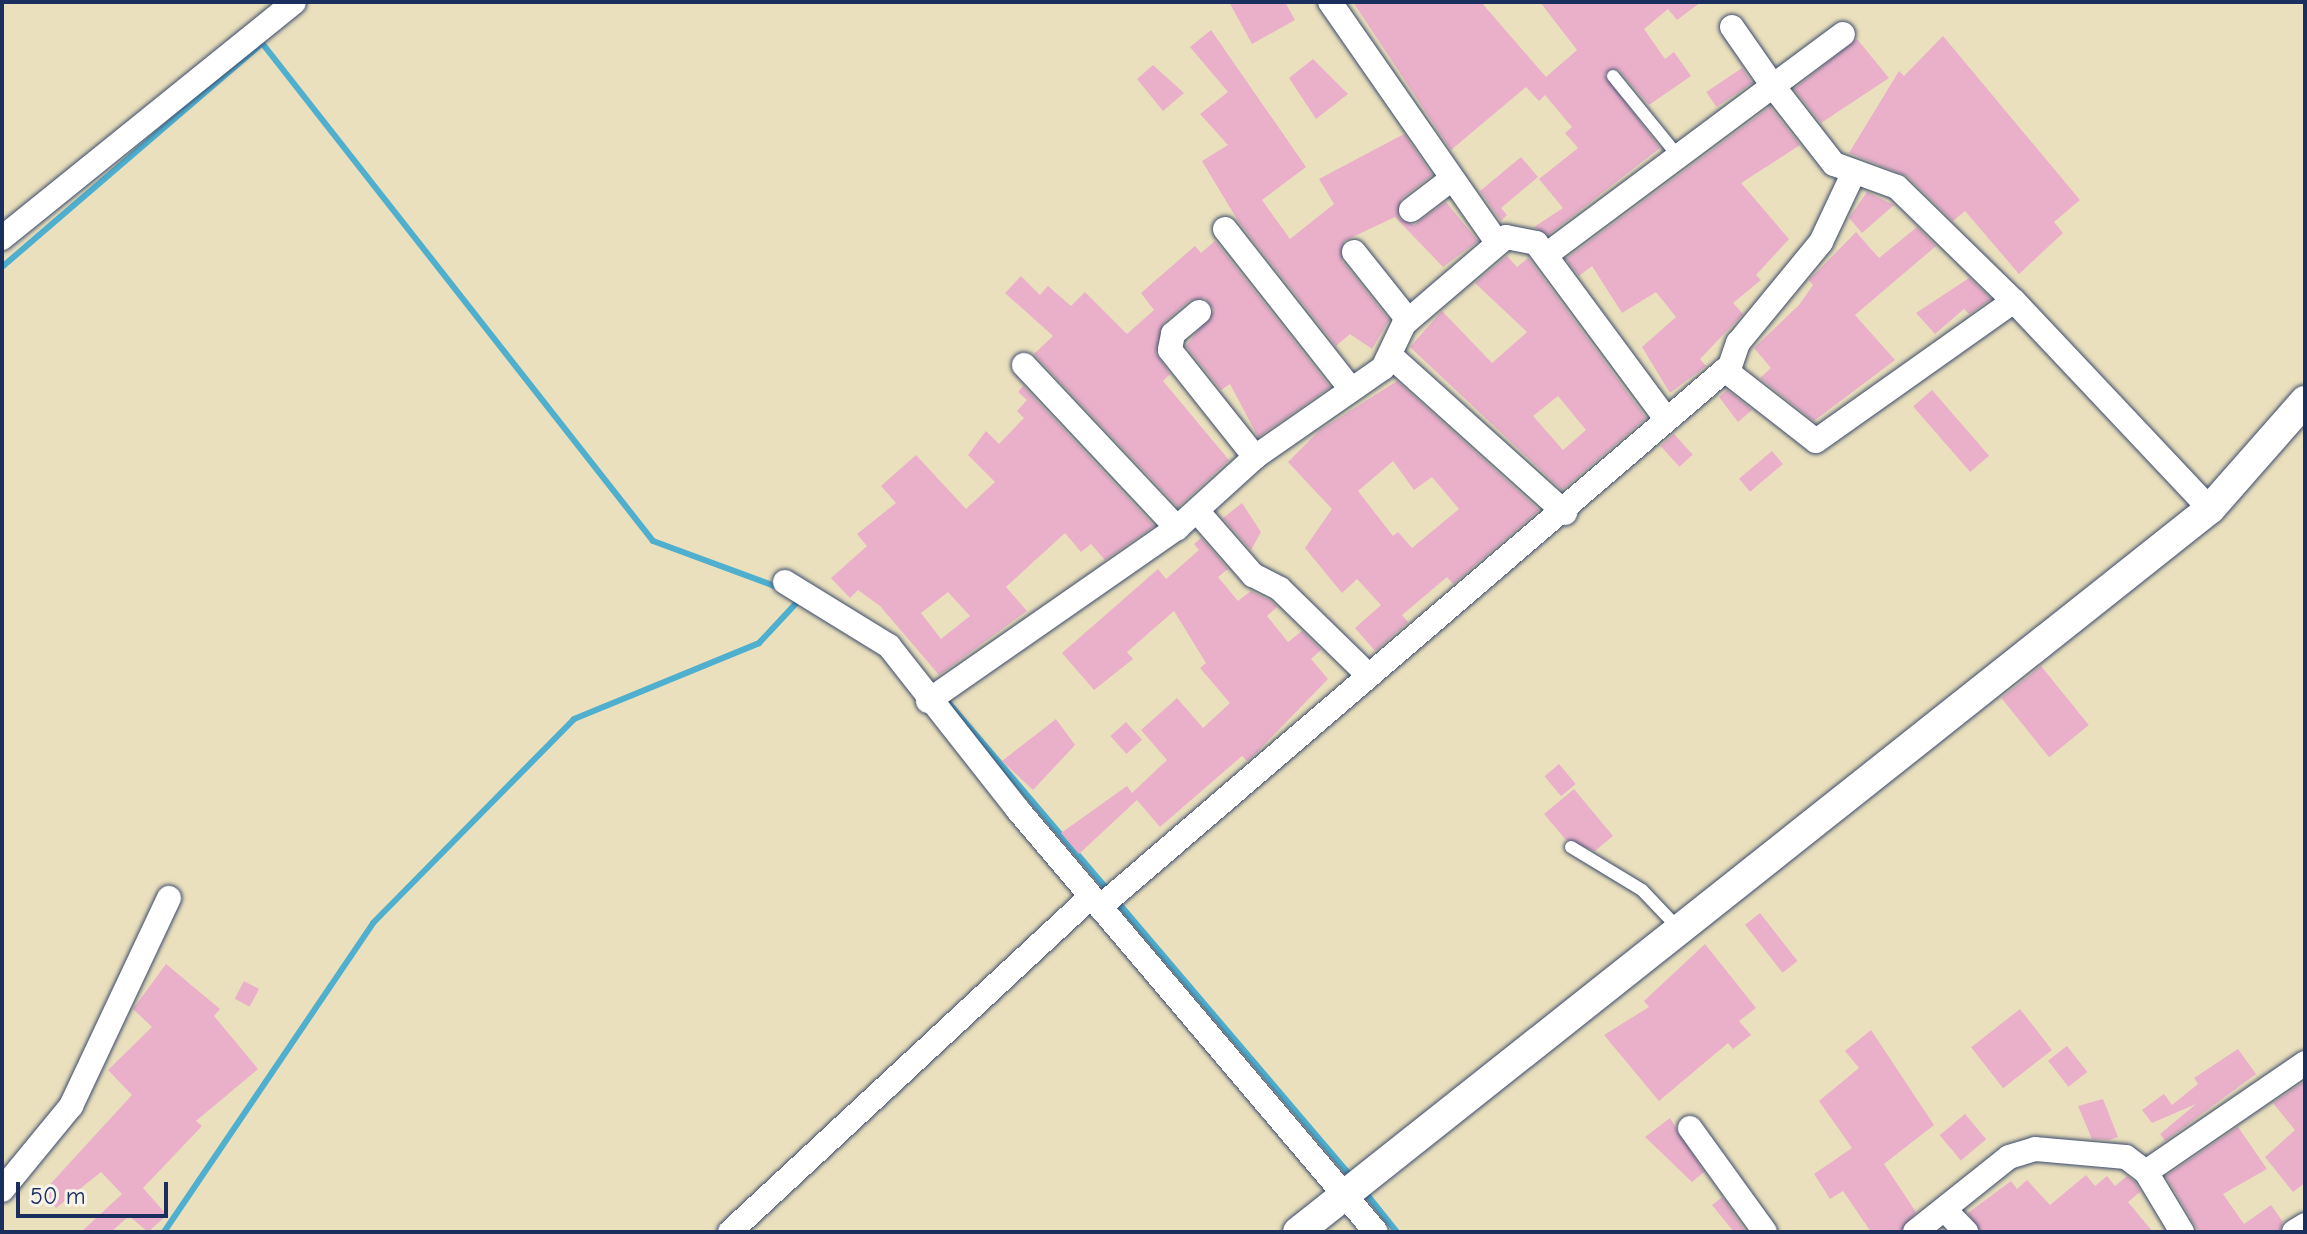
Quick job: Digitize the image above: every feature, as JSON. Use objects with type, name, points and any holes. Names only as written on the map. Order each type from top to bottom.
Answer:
[{"type":"street","points":[[2,238],[294,2]]},
{"type":"street","points":[[1330,2],[1449,181],[1497,242]]},
{"type":"street","points":[[1732,27],[1820,150],[1853,174],[1886,180],[1927,210],[2210,509]]},
{"type":"street","points":[[1546,255],[1843,34]]},
{"type":"street","points":[[730,1232],[1104,898],[1565,513],[1666,419],[1729,369],[1738,343],[1826,235],[1853,174]]},
{"type":"street","points":[[1411,210],[1449,181]]},
{"type":"street","points":[[1225,229],[1351,389]]},
{"type":"street","points":[[936,694],[1177,528],[1255,457],[1392,357],[1408,320],[1497,242],[1526,237],[1546,255],[1666,419]]},
{"type":"street","points":[[1354,252],[1408,320]]},
{"type":"street","points":[[1729,369],[1816,441],[2014,301]]},
{"type":"street","points":[[1199,312],[1173,334],[1170,350],[1255,457]]},
{"type":"street","points":[[1392,357],[1565,513]]},
{"type":"street","points":[[1024,365],[1177,528]]},
{"type":"street","points":[[1298,1232],[2210,509],[2303,408]]},
{"type":"street","points":[[1198,512],[1253,575],[1280,589],[1369,676]]},
{"type":"street","points":[[785,582],[875,632],[936,694],[1104,898],[1357,1185],[1376,1232]]},
{"type":"street","points":[[2,1190],[71,1106],[169,898]]},
{"type":"street","points":[[2146,1172],[2305,1063]]},
{"type":"street","points":[[1690,1128],[1765,1232]]},
{"type":"street","points":[[1915,1232],[1946,1211],[2009,1157],[2035,1149],[2115,1154],[2146,1172],[2182,1232]]},
{"type":"street","points":[[1946,1211],[1966,1232]]},
{"type":"street","points":[[2294,1232],[2305,1225]]},
{"type":"lane","points":[[1613,76],[1678,156]]},
{"type":"lane","points":[[1571,847],[1642,890],[1680,931]]},
{"type":"building","points":[[1229,2],[1285,2],[1295,20],[1252,44]]},
{"type":"building","points":[[1353,2],[1481,2],[1546,77],[1577,50],[1540,2],[1701,2],[1677,20],[1668,9],[1644,29],[1665,59],[1674,52],[1691,76],[1649,105],[1619,70],[1604,74],[1660,148],[1548,235],[1534,227],[1563,208],[1539,179],[1578,148],[1565,133],[1572,127],[1545,95],[1539,101],[1526,87],[1451,150]]},
{"type":"building","points":[[1211,30],[1306,167],[1262,200],[1290,239],[1334,204],[1319,179],[1404,134],[1432,175],[1401,199],[1399,218],[1414,225],[1446,202],[1478,241],[1443,267],[1395,217],[1344,241],[1342,261],[1389,320],[1372,349],[1350,334],[1336,346],[1238,221],[1202,161],[1228,145],[1200,114],[1228,92],[1190,47]]},
{"type":"building","points":[[1943,36],[2080,200],[2054,222],[2063,233],[2019,274],[1965,211],[1953,221],[1907,176],[1849,153],[1899,71],[1904,76]]},
{"type":"building","points":[[1857,39],[1889,78],[1821,123],[1794,89]]},
{"type":"building","points":[[1313,59],[1348,94],[1316,119],[1289,78]]},
{"type":"building","points":[[1153,65],[1184,93],[1163,111],[1137,79]]},
{"type":"building","points":[[1742,68],[1752,83],[1716,107],[1706,92]]},
{"type":"building","points":[[1770,107],[1800,145],[1741,183],[1789,239],[1756,275],[1761,280],[1733,303],[1743,314],[1700,359],[1706,366],[1670,393],[1642,347],[1676,317],[1656,292],[1622,313],[1592,266],[1579,276],[1566,259]]},
{"type":"building","points":[[1521,157],[1538,177],[1501,208],[1507,215],[1501,221],[1480,191]]},
{"type":"building","points":[[1867,192],[1894,205],[1862,233],[1849,218]]},
{"type":"building","points":[[1917,227],[1936,246],[1855,315],[1895,360],[1814,421],[1760,378],[1771,368],[1754,348],[1799,305],[1813,285],[1809,280],[1856,232],[1879,258]]},
{"type":"building","points":[[1215,241],[1330,387],[1258,437],[1230,384],[1221,390],[1186,346],[1214,310],[1205,298],[1189,301],[1163,323],[1156,354],[1170,374],[1163,381],[1229,460],[1178,507],[1034,354],[1053,336],[1005,293],[1021,276],[1040,295],[1048,286],[1071,306],[1085,292],[1127,334],[1154,310],[1141,293],[1195,246],[1201,253]]},
{"type":"building","points":[[1507,256],[1517,267],[1528,258],[1646,418],[1562,490],[1410,347],[1442,311],[1492,363],[1527,332],[1475,283]],"holes":[[[1558,396],[1586,430],[1563,450],[1533,416]]]},
{"type":"building","points":[[1969,278],[1991,299],[1969,314],[1964,309],[1935,334],[1916,313]]},
{"type":"building","points":[[1397,381],[1539,510],[1453,584],[1447,577],[1402,615],[1408,622],[1375,651],[1355,628],[1381,605],[1357,579],[1342,593],[1305,548],[1332,509],[1288,462],[1320,430]],"holes":[[[1393,461],[1414,490],[1432,477],[1459,509],[1412,548],[1398,532],[1393,536],[1358,491]]]},
{"type":"building","points":[[1023,386],[1154,526],[1105,560],[1091,544],[1081,552],[1065,533],[1006,587],[1027,611],[939,675],[880,606],[858,590],[850,598],[831,578],[867,546],[857,534],[896,503],[881,486],[916,455],[966,509],[995,482],[968,455],[986,431],[999,444],[1024,418],[1017,411],[1027,400],[1018,392]],"holes":[[[948,592],[970,616],[941,639],[921,613]]]},
{"type":"building","points":[[1727,390],[1752,410],[1738,422],[1719,397]]},
{"type":"building","points":[[1932,390],[1989,456],[1970,472],[1913,406]]},
{"type":"building","points":[[1674,434],[1693,455],[1679,467],[1661,446]]},
{"type":"building","points":[[1772,451],[1783,464],[1750,492],[1739,479]]},
{"type":"building","points":[[1242,503],[1261,532],[1251,550],[1223,518]]},
{"type":"building","points":[[1201,538],[1228,569],[1218,577],[1238,601],[1251,591],[1271,601],[1277,607],[1267,616],[1288,642],[1302,631],[1321,650],[1311,659],[1328,679],[1247,761],[1242,756],[1160,827],[1137,800],[1079,854],[1061,833],[1127,786],[1132,793],[1167,760],[1141,730],[1177,698],[1203,728],[1230,703],[1200,668],[1206,663],[1174,611],[1127,652],[1133,659],[1094,690],[1062,653],[1158,569],[1166,579],[1199,550],[1194,544]]},
{"type":"building","points":[[2041,666],[2089,725],[2049,757],[2001,698]]},
{"type":"building","points":[[1056,719],[1075,745],[1033,790],[1002,761]]},
{"type":"building","points":[[1126,722],[1142,740],[1126,754],[1110,736]]},
{"type":"building","points":[[1559,764],[1576,784],[1561,796],[1544,776]]},
{"type":"building","points":[[1574,789],[1613,836],[1595,851],[1566,840],[1544,814]]},
{"type":"building","points":[[1760,913],[1798,961],[1783,973],[1745,925]]},
{"type":"building","points":[[1705,944],[1756,1008],[1739,1021],[1751,1035],[1733,1049],[1728,1043],[1659,1101],[1604,1035],[1649,1007],[1644,1001]]},
{"type":"building","points":[[166,964],[220,1009],[214,1016],[258,1069],[196,1121],[202,1126],[143,1188],[167,1215],[148,1232],[129,1216],[111,1232],[81,1232],[122,1194],[101,1172],[56,1208],[43,1192],[132,1095],[108,1070],[152,1027],[133,1009]]},
{"type":"building","points":[[244,981],[259,989],[250,1007],[235,999]]},
{"type":"building","points":[[2020,1009],[2052,1050],[2003,1088],[1971,1047]]},
{"type":"building","points":[[1871,1030],[1934,1125],[1884,1164],[1916,1212],[1900,1232],[1871,1232],[1843,1191],[1830,1199],[1814,1174],[1852,1148],[1819,1101],[1859,1068],[1845,1051]]},
{"type":"building","points":[[2067,1046],[2087,1072],[2068,1087],[2048,1061]]},
{"type":"building","points":[[2238,1049],[2256,1074],[2165,1141],[2160,1134],[2196,1104],[2152,1123],[2142,1110],[2164,1094],[2172,1105],[2198,1084],[2194,1078]]},
{"type":"building","points":[[2305,1081],[2305,1183],[2293,1192],[2265,1157],[2295,1130],[2273,1103]]},
{"type":"building","points":[[2103,1099],[2118,1137],[2092,1139],[2078,1106]]},
{"type":"building","points":[[1965,1114],[1986,1139],[1961,1160],[1940,1135]]},
{"type":"building","points":[[1670,1118],[1704,1172],[1692,1182],[1645,1137]]},
{"type":"building","points":[[2238,1127],[2267,1169],[2223,1194],[2244,1224],[2271,1205],[2283,1222],[2279,1232],[2199,1232],[2166,1176]]},
{"type":"building","points":[[2086,1175],[2095,1186],[2107,1176],[2115,1186],[2127,1176],[2135,1182],[2140,1192],[2128,1202],[2153,1232],[1981,1232],[1968,1213],[2011,1181],[2017,1189],[2027,1180],[2050,1205]]},
{"type":"building","points":[[1722,1197],[1746,1232],[1734,1232],[1712,1205]]},
{"type":"waterway","points":[[2,267],[262,43],[653,541],[780,588]]},
{"type":"waterway","points":[[164,1232],[373,923],[574,719],[759,643],[800,599]]},
{"type":"waterway","points":[[947,701],[1108,890]]},
{"type":"waterway","points":[[1115,899],[1352,1177]]},
{"type":"waterway","points":[[1364,1191],[1397,1232]]}]
